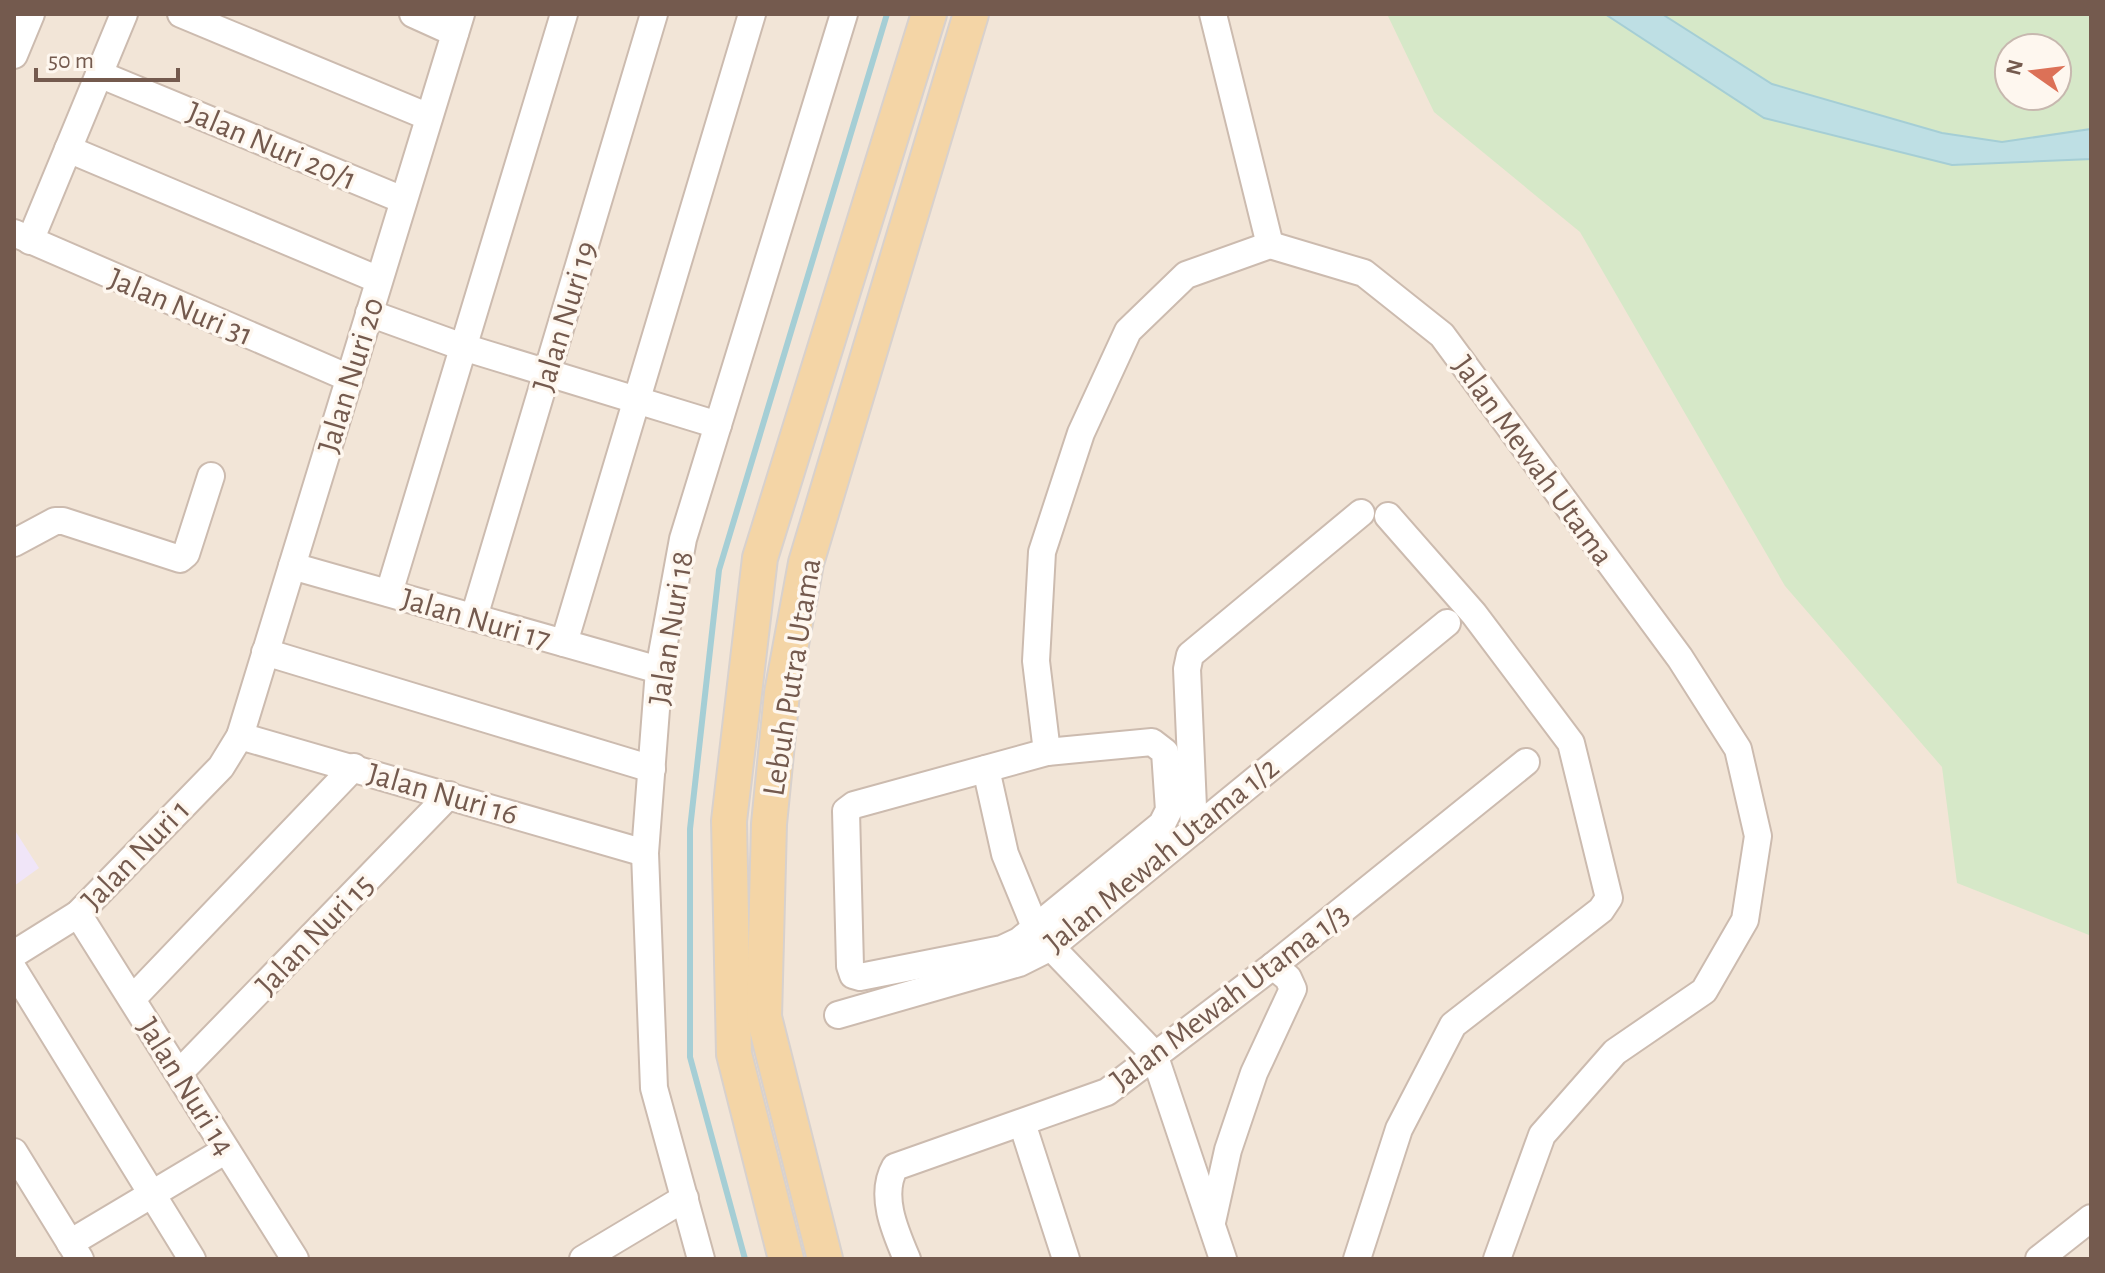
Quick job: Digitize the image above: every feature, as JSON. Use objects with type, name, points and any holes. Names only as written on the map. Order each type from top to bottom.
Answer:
[{"type":"main road","name":"Lebuh Putra Utama","points":[[786,1259],[734,1054],[729,821],[760,558],[929,14]]},
{"type":"main road","name":"Lebuh Putra Utama","points":[[825,1259],[764,1017],[769,824],[782,693],[806,563],[971,14]]},
{"type":"street","points":[[14,55],[31,14]]},
{"type":"street","points":[[22,237],[68,149],[124,14]]},
{"type":"street","points":[[181,14],[429,117]]},
{"type":"street","points":[[413,14],[458,24]]},
{"type":"street","points":[[389,593],[564,14]]},
{"type":"street","name":"Jalan Nuri 19","points":[[474,617],[654,14]]},
{"type":"street","points":[[564,643],[752,14]]},
{"type":"street","name":"Jalan Nuri 18","points":[[701,1259],[654,1088],[645,853],[659,670],[683,539],[844,14]]},
{"type":"street","points":[[1047,752],[1036,661],[1042,552],[1081,433],[1128,331],[1186,275],[1270,245],[1213,14]]},
{"type":"street","name":"Jalan Nuri 20","points":[[240,736],[458,24]]},
{"type":"street","name":"Jalan Nuri 20/1","points":[[99,74],[403,200]]},
{"type":"street","points":[[68,149],[379,280]]},
{"type":"street","name":"Jalan Nuri 31","points":[[22,237],[349,378]]},
{"type":"street","name":"Jalan Mewah Utama","points":[[1270,245],[1364,273],[1442,335],[1680,658],[1738,749],[1758,836],[1745,920],[1704,991],[1615,1052],[1542,1135],[1497,1259]]},
{"type":"street","points":[[369,313],[546,374],[718,425]]},
{"type":"street","points":[[14,543],[55,521],[63,521],[180,559],[186,554],[211,476]]},
{"type":"street","points":[[1194,830],[1187,669],[1190,655],[1361,513]]},
{"type":"street","points":[[1357,1259],[1399,1129],[1453,1025],[1601,910],[1609,898],[1571,743],[1474,614],[1388,516]]},
{"type":"street","name":"Jalan Nuri 17","points":[[292,566],[659,670]]},
{"type":"street","name":"Jalan Mewah Utama 1/2","points":[[838,1015],[1019,963],[1043,937],[1194,830],[1447,623]]},
{"type":"street","points":[[265,652],[652,769]]},
{"type":"street","name":"Jalan Nuri 16","points":[[240,736],[645,853]]},
{"type":"street","name":"Jalan Nuri 1","points":[[14,954],[78,914],[221,767],[240,736]]},
{"type":"street","points":[[1152,742],[1159,744],[1165,752],[1169,810],[1162,824],[1043,937],[1002,949],[860,977],[853,975],[850,966],[846,811],[854,805],[1047,752],[1152,742]]},
{"type":"street","name":"Jalan Mewah Utama 1/3","points":[[907,1259],[887,1193],[895,1167],[1107,1092],[1273,966],[1526,762]]},
{"type":"street","points":[[133,998],[354,767]]},
{"type":"street","points":[[986,769],[1005,854],[1043,937],[1154,1054],[1223,1259]]},
{"type":"street","name":"Jalan Nuri 15","points":[[180,1072],[449,795]]},
{"type":"street","name":"Jalan Nuri 14","points":[[78,914],[295,1259]]},
{"type":"street","points":[[1212,1222],[1228,1150],[1254,1073],[1293,989],[1288,978],[1273,966]]},
{"type":"street","points":[[14,970],[192,1259]]},
{"type":"street","points":[[1022,1123],[1066,1259]]},
{"type":"street","points":[[16,1160],[75,1251],[151,1193],[226,1150]]},
{"type":"street","points":[[583,1259],[685,1198]]},
{"type":"street","points":[[2039,1259],[2091,1218]]},
{"type":"shaded area","points":[[14,14],[2091,14],[2091,1259],[14,1259]]},
{"type":"shaded area","points":[[14,829],[39,868],[14,886]]},
{"type":"green space","points":[[1387,14],[2091,14],[2089,935],[1957,883],[1942,767],[1785,586],[1580,232],[1434,112]]},
{"type":"water","points":[[1605,14],[1662,14],[1772,84],[1942,133],[2002,142],[2091,129],[2091,159],[1952,165],[1764,118]]},
{"type":"waterway","points":[[745,1259],[690,1057],[690,829],[719,570],[887,14]]}]
